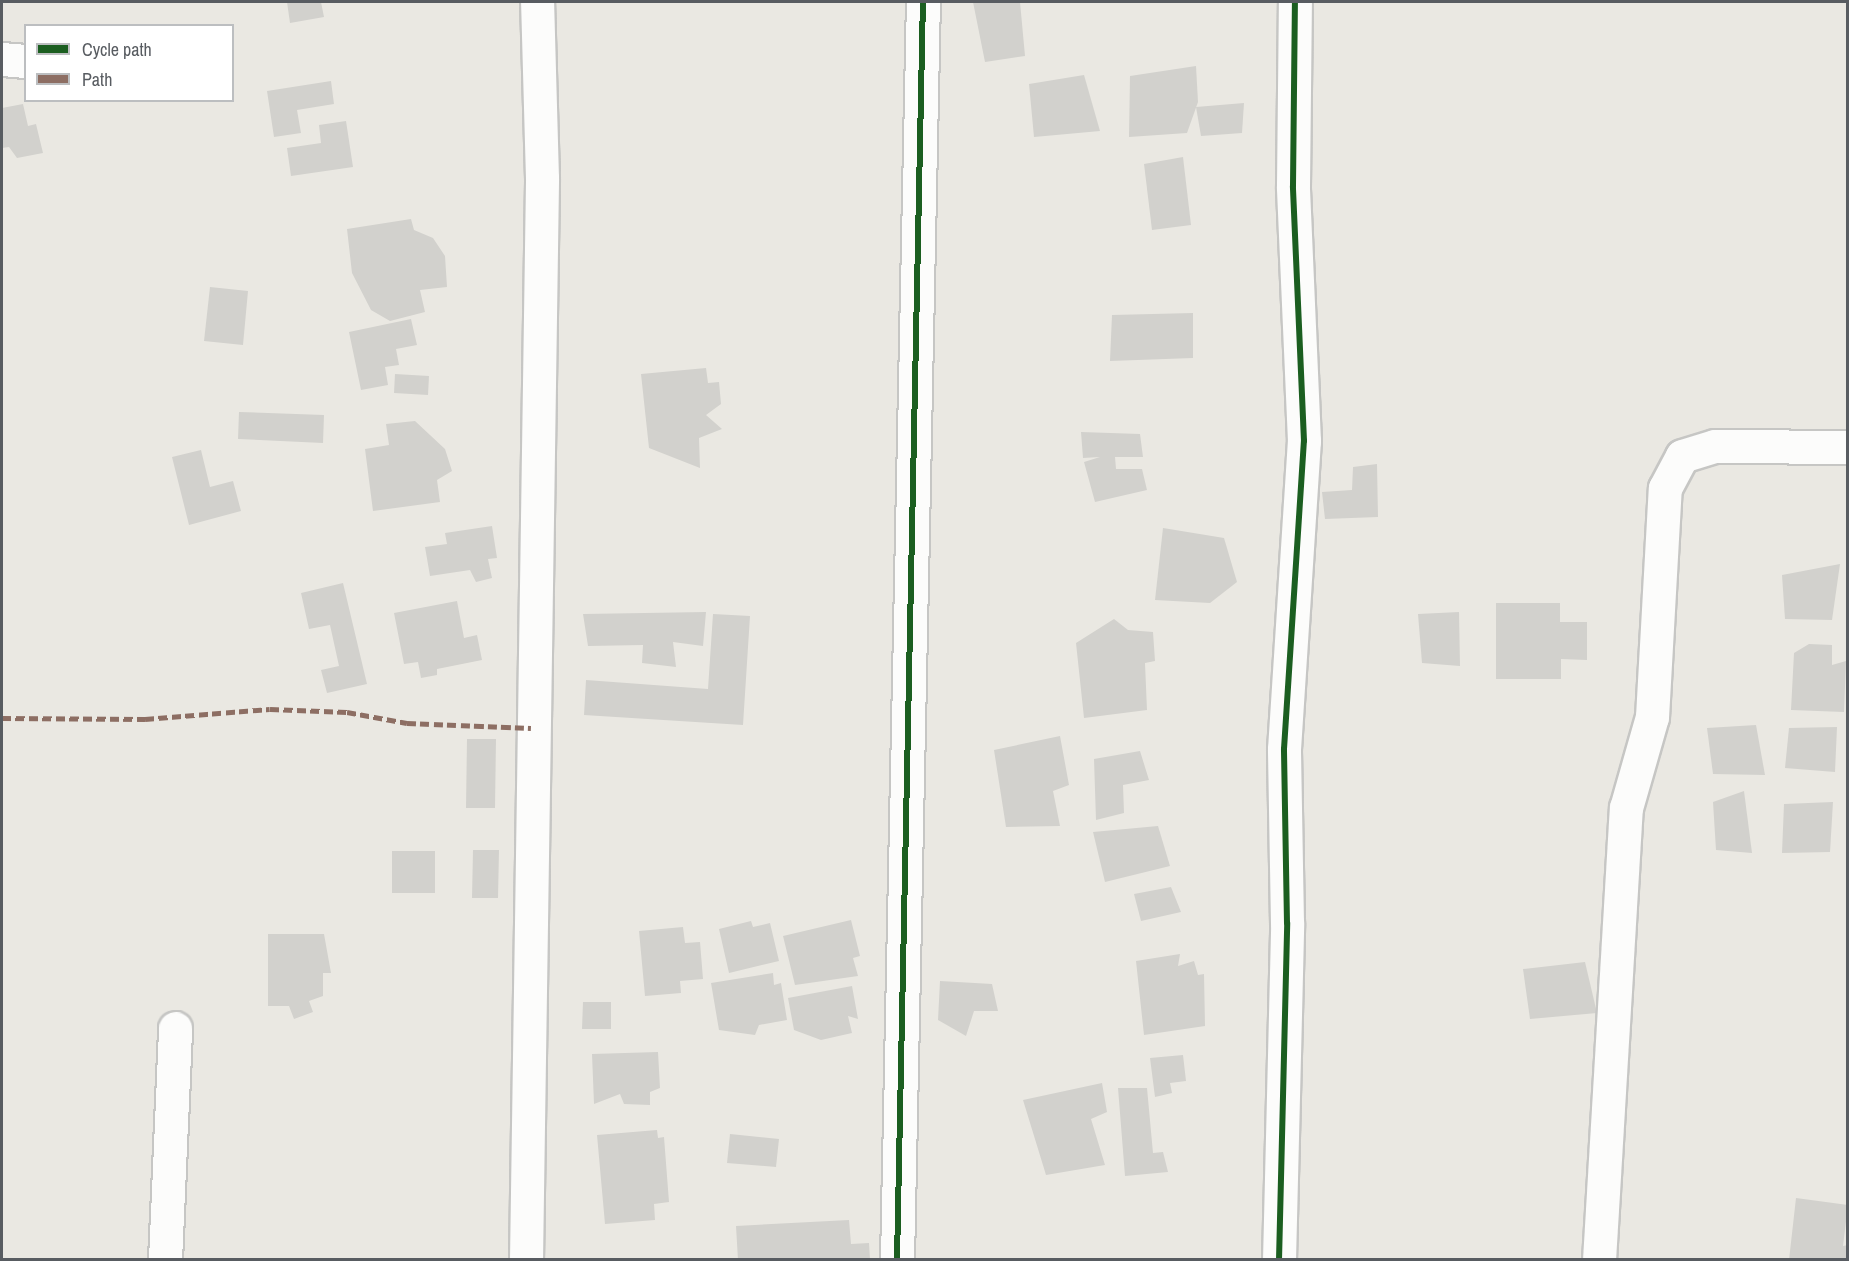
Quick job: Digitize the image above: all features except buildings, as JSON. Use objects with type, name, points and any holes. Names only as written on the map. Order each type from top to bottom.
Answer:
[{"type":"street","points":[[526,1260],[542,178],[537,2]]},
{"type":"street","points":[[897,1260],[923,2]]},
{"type":"street","points":[[1279,1260],[1287,923],[1283,760],[1304,441],[1293,186],[1295,2]]},
{"type":"street","points":[[2,59],[24,61]]},
{"type":"street","points":[[1599,1260],[1626,808],[1652,717],[1665,488],[1682,456],[1714,446],[1848,447]]},
{"type":"street","points":[[165,1260],[175,1028]]},
{"type":"marked path","points":[[2,718],[145,719],[270,709],[347,712],[407,723],[531,728]]},
{"type":"cycle path","points":[[897,1260],[923,2]]},
{"type":"cycle path","points":[[1279,1260],[1287,923],[1284,749],[1304,441],[1293,186],[1295,2]]}]
